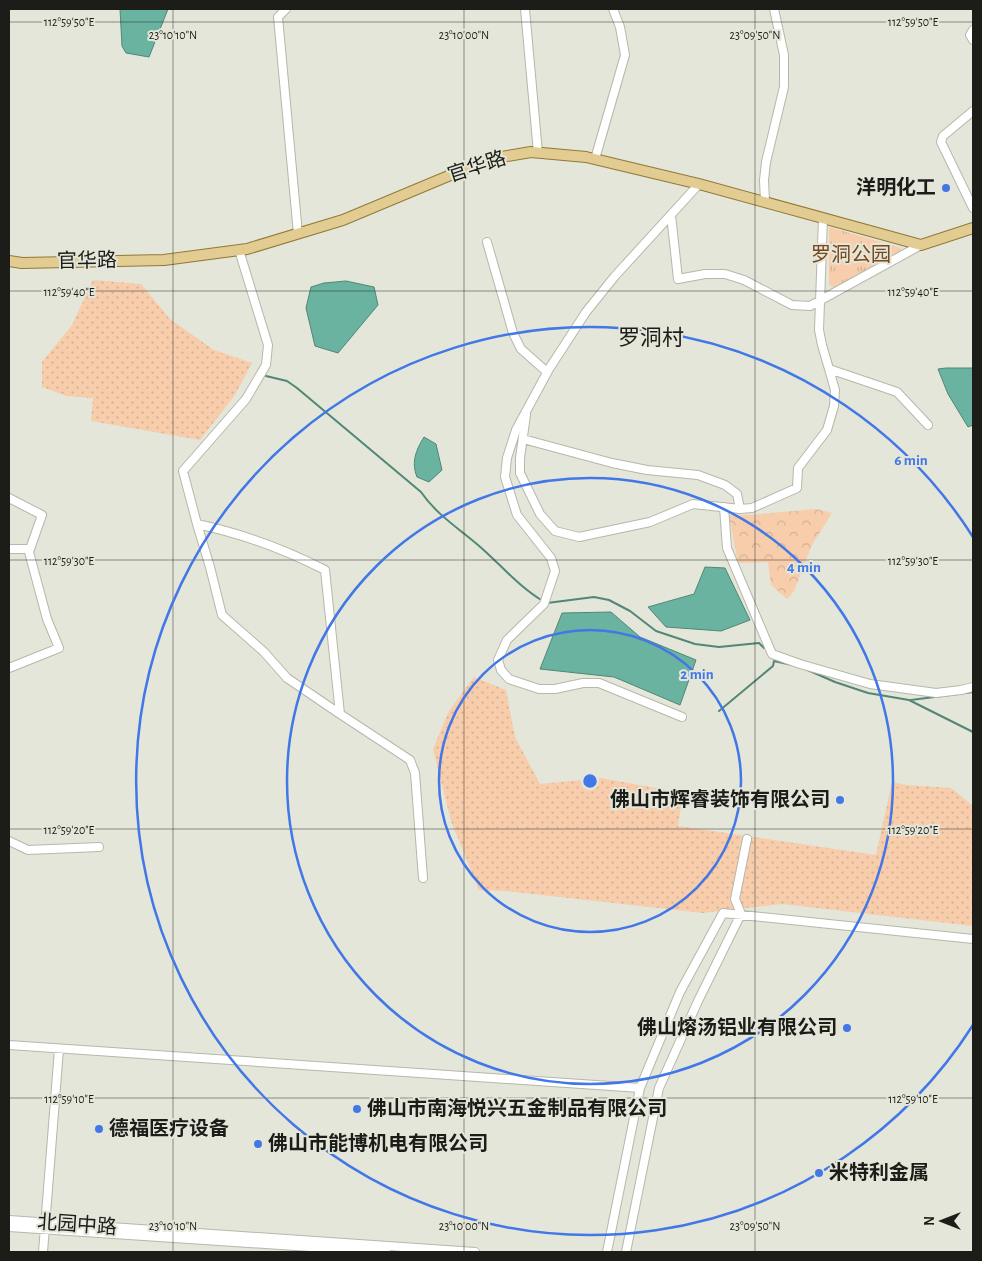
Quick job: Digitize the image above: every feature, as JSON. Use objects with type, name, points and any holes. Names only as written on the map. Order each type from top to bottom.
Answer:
[{"type":"main road","name":"官华路","points":[[9,261],[164,260],[239,250],[343,220],[489,159],[530,152],[595,159],[699,184],[921,245]]},
{"type":"main road","points":[[921,245],[973,228]]},
{"type":"street","points":[[286,9],[278,17],[298,234]]},
{"type":"street","points":[[526,9],[538,153]]},
{"type":"street","points":[[595,159],[625,55],[620,27],[613,9]]},
{"type":"street","points":[[765,202],[764,180],[766,162],[784,87],[784,54],[774,9]]},
{"type":"street","points":[[973,30],[970,35],[973,40]]},
{"type":"street","points":[[973,111],[943,136],[940,142],[973,208]]},
{"type":"street","points":[[682,717],[599,683],[583,683],[554,689],[539,689],[509,679],[501,670],[498,660],[507,640],[544,602],[555,571],[552,558],[517,515],[505,477],[507,458],[516,430],[547,372],[586,312],[615,276],[699,184]]},
{"type":"street","points":[[672,215],[678,280],[705,274],[725,274],[744,280],[792,305],[810,306],[921,245]]},
{"type":"street","points":[[527,409],[520,458],[520,473],[540,514],[555,531],[579,537],[650,522],[693,504],[724,508],[752,508],[797,488],[798,468],[827,430],[834,406],[835,390],[819,330],[823,218]]},
{"type":"street","points":[[486,242],[513,333],[521,349],[547,372]]},
{"type":"street","points":[[239,250],[268,345],[266,365],[246,399],[183,471],[222,615],[264,652],[287,678],[410,760],[414,773],[423,878]]},
{"type":"street","points":[[829,368],[896,392],[928,425]]},
{"type":"street","points":[[523,439],[612,463],[647,470],[698,475],[725,485],[737,494],[740,509]]},
{"type":"street","points":[[9,498],[42,515],[29,552],[47,619],[58,648],[9,668]]},
{"type":"street","points":[[724,508],[727,548],[772,654],[870,684],[936,693],[973,687]]},
{"type":"street","points":[[197,524],[260,540],[325,570],[340,714]]},
{"type":"street","points":[[9,549],[30,548]]},
{"type":"street","points":[[626,1252],[659,1088],[698,1001],[741,914],[735,899],[747,839]]},
{"type":"street","points":[[9,842],[28,850],[99,847]]},
{"type":"street","points":[[607,1252],[640,1088],[680,992],[723,913],[973,938]]},
{"type":"street","points":[[9,1045],[640,1088]]},
{"type":"street","points":[[43,1252],[58,1048]]},
{"type":"street","name":"北园中路","points":[[9,1220],[46,1226],[386,1252]]},
{"type":"street","name":"北园中路","points":[[9,1227],[46,1226],[475,1252]]},
{"type":"green space","name":"罗洞公园","points":[[829,227],[901,248],[901,252],[836,288],[829,285]]},
{"type":"green space","points":[[93,280],[141,284],[170,319],[214,350],[252,363],[235,395],[200,440],[91,421],[93,398],[66,396],[42,387],[42,362],[72,325]]},
{"type":"green space","points":[[816,509],[832,513],[812,545],[794,591],[787,599],[771,585],[768,562],[738,563],[729,515]]},
{"type":"green space","points":[[474,677],[506,690],[515,737],[540,784],[601,778],[683,793],[678,826],[876,855],[892,782],[951,788],[973,806],[973,926],[782,904],[703,913],[506,891],[479,890],[451,821],[433,749],[449,711]]},
{"type":"water","points":[[120,9],[168,9],[149,57],[126,53],[122,46]]},
{"type":"water","points":[[346,281],[374,287],[378,305],[338,353],[315,346],[306,308],[311,287],[324,283]]},
{"type":"water","points":[[973,368],[973,425],[968,427],[948,394],[938,369]]},
{"type":"water","points":[[424,437],[436,444],[442,470],[429,482],[417,477],[414,466],[417,451]]},
{"type":"water","points":[[705,567],[725,568],[750,620],[721,631],[666,627],[648,607],[694,594]]},
{"type":"water","points":[[611,612],[640,637],[696,660],[680,705],[614,677],[540,669],[562,613]]},
{"type":"waterway","points":[[266,376],[287,381],[297,388],[421,492],[440,514],[478,545],[534,596],[543,601]]},
{"type":"waterway","points":[[547,603],[594,597],[609,600],[630,611],[656,631],[695,644],[719,647],[759,643],[764,648]]},
{"type":"waterway","points":[[719,711],[773,666],[774,661],[792,665]]},
{"type":"waterway","points":[[803,668],[835,682],[868,693],[909,700],[973,732]]},
{"type":"waterway","points":[[911,700],[973,692]]},
{"type":"place","name":"洋明化工","points":[[946,188]]},
{"type":"place","name":"佛山市辉睿装饰有限公司","points":[[840,800]]},
{"type":"place","name":"佛山熔汤铝业有限公司","points":[[847,1028]]},
{"type":"place","name":"佛山市南海悦兴五金制品有限公司","points":[[357,1109]]},
{"type":"place","name":"德福医疗设备","points":[[99,1129]]},
{"type":"place","name":"佛山市能博机电有限公司","points":[[258,1144]]},
{"type":"place","name":"米特利金属","points":[[819,1173]]},
{"type":"district","name":"罗洞村","points":[[651,338]]}]
